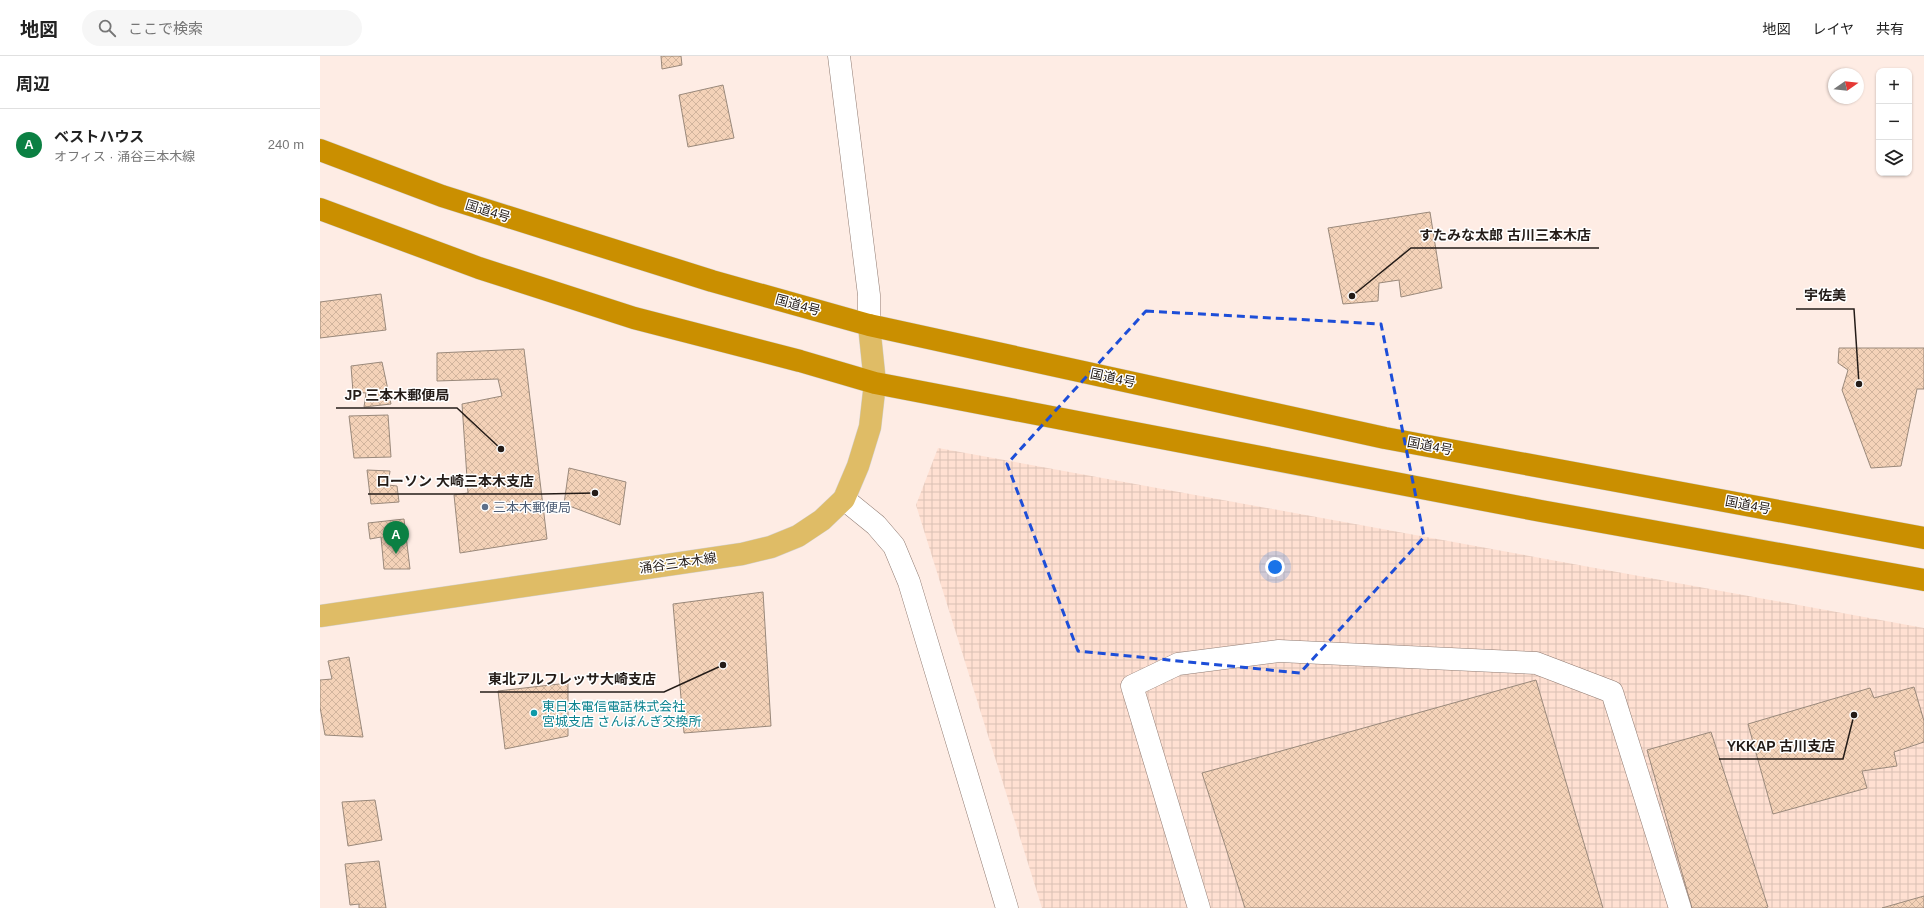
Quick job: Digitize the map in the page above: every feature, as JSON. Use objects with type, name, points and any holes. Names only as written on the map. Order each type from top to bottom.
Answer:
[{"type":"highway","name":"国道4号","points":[[320,150],[442,196],[712,282],[869,325],[1385,438],[1924,538]]},
{"type":"highway","points":[[320,209],[479,268],[634,318],[800,361],[875,383],[1541,511],[1924,580]]},
{"type":"main road","name":"涌谷三本木線","points":[[320,616],[742,554],[771,547],[798,536],[822,520],[844,499],[858,466],[870,428],[875,383],[869,325]]},
{"type":"street","points":[[839,56],[869,295],[869,325]]},
{"type":"street","points":[[844,499],[876,525],[894,546],[909,582],[1007,908]]},
{"type":"street","points":[[1199,908],[1132,686],[1178,664],[1279,652],[1536,663],[1612,692],[1680,908]]},
{"type":"highlighted area","points":[[1146,311],[1381,324],[1424,537],[1300,673],[1078,651],[1007,464]]},
{"type":"shaded area","points":[[938,448],[1924,628],[1924,908],[1042,908],[916,505]]},
{"type":"building","points":[[661,56],[681,56],[682,65],[662,69]]},
{"type":"building","points":[[723,85],[734,138],[688,147],[679,95]]},
{"type":"building","points":[[1430,212],[1442,288],[1401,297],[1399,280],[1379,283],[1378,301],[1343,304],[1328,228]]},
{"type":"building","points":[[381,294],[386,330],[320,338],[320,302]]},
{"type":"building","points":[[1839,348],[1924,348],[1924,389],[1917,389],[1901,466],[1871,468],[1842,390],[1848,370],[1838,363]]},
{"type":"building","points":[[524,349],[547,539],[460,553],[454,495],[468,493],[462,404],[502,396],[498,379],[437,381],[437,353]]},
{"type":"building","points":[[382,362],[391,404],[364,407],[366,393],[353,392],[351,366]]},
{"type":"building","points":[[388,415],[391,457],[354,458],[349,416]]},
{"type":"building","points":[[569,468],[626,482],[620,525],[564,504]]},
{"type":"building","points":[[367,470],[390,471],[388,485],[397,486],[399,502],[371,504]]},
{"type":"building","points":[[404,519],[410,569],[384,569],[381,537],[370,539],[368,523]]},
{"type":"building","points":[[763,592],[771,726],[684,733],[673,604]]},
{"type":"building","points":[[349,657],[363,737],[325,735],[320,707],[320,680],[332,679],[328,661]]},
{"type":"building","points":[[1536,680],[1603,908],[1245,908],[1202,773]]},
{"type":"building","name":"東日本電信電話株式会社 宮城支店 さんぼんぎ交換所","points":[[568,683],[568,736],[505,749],[498,691]]},
{"type":"building","points":[[1914,687],[1924,721],[1924,742],[1894,752],[1897,766],[1862,771],[1867,788],[1773,814],[1748,724],[1870,688],[1874,698]]},
{"type":"building","points":[[1711,732],[1768,907],[1765,908],[1692,908],[1647,750]]},
{"type":"building","points":[[375,800],[382,840],[348,846],[342,802]]},
{"type":"building","points":[[379,861],[386,908],[359,908],[359,904],[350,905],[345,864]]},
{"type":"building","points":[[1924,896],[1924,908],[1882,908]]},
{"type":"place","name":"すたみな太郎 古川三本木店","points":[[1352,296]]},
{"type":"place","name":"宇佐美","points":[[1859,384]]},
{"type":"place","name":"JP 三本木郵便局","points":[[501,449]]},
{"type":"place","name":"ローソン 大崎三本木支店","points":[[595,493]]},
{"type":"place","name":"三本木郵便局","points":[[485,507]]},
{"type":"place","name":"ベストハウス","points":[[396,554]]},
{"type":"place","name":"東北アルフレッサ大崎支店","points":[[723,665]]},
{"type":"place","name":"東日本電信電話株式会社 宮城支店 さんぼんぎ交換所","points":[[534,713]]},
{"type":"place","name":"YKKAP 古川支店","points":[[1854,715]]}]
